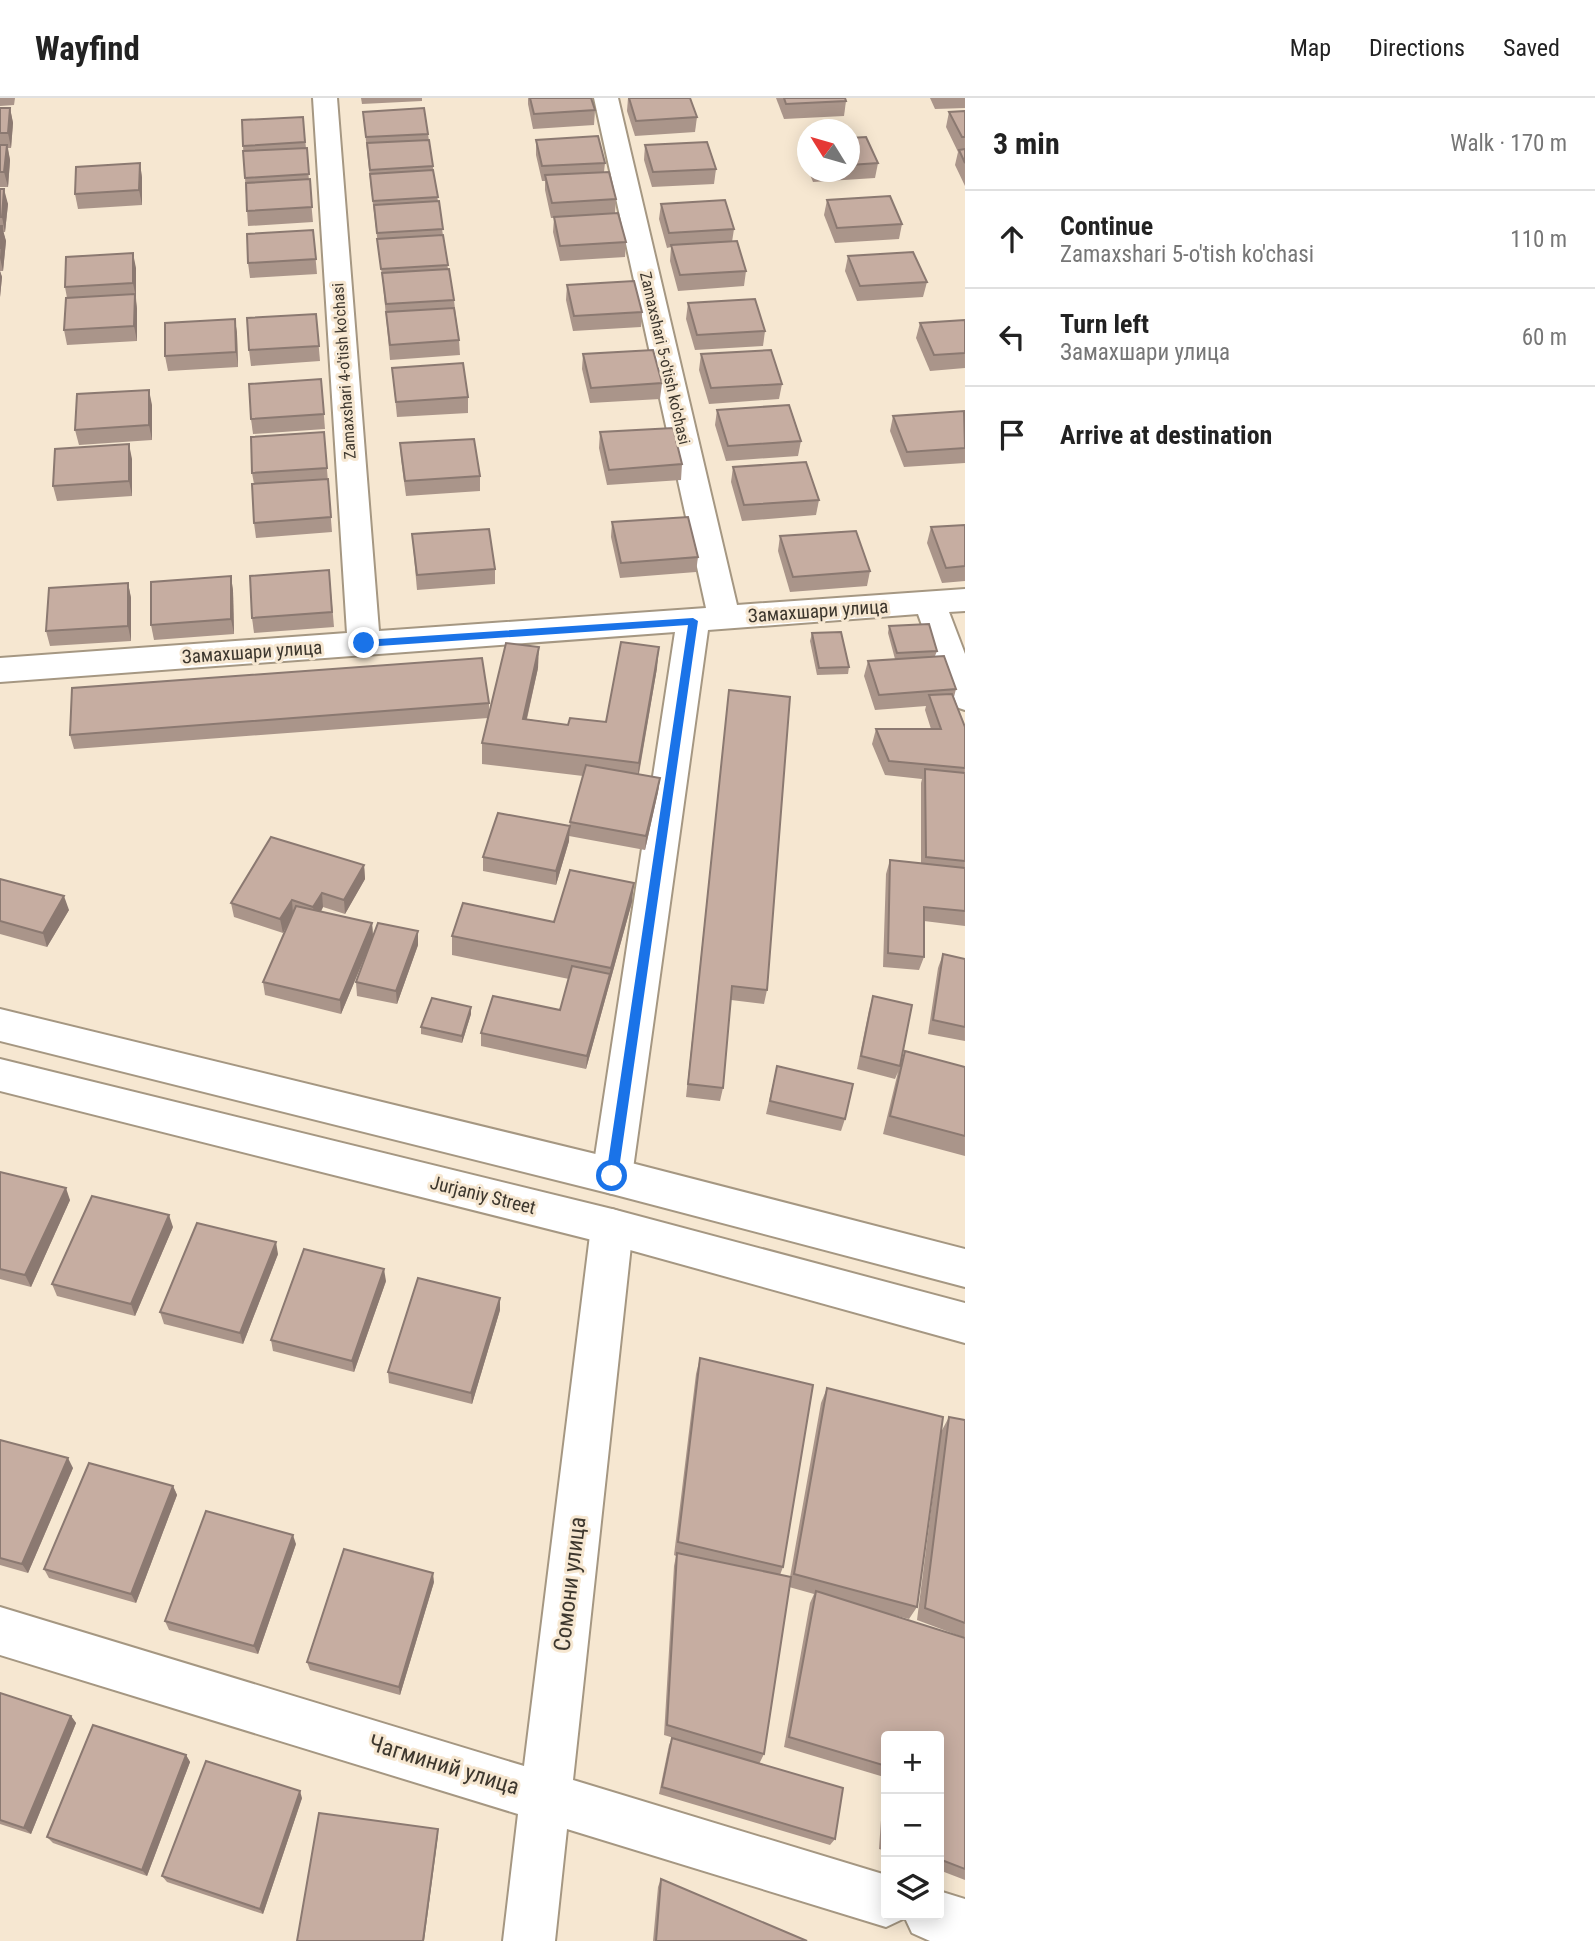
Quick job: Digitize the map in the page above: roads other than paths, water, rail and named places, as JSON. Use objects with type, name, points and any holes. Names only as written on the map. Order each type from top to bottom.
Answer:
[{"type":"street","name":"Zamaxshari 4-o'tish ko'chasi","points":[[325,98],[364,643]]},
{"type":"street","name":"Zamaxshari 5-o'tish ko'chasi","points":[[606,98],[709,620],[612,1176]]},
{"type":"street","name":"Замахшари улица","points":[[0,670],[965,600]]},
{"type":"street","points":[[929,602],[965,698]]},
{"type":"street","points":[[0,1026],[612,1176],[965,1268]]},
{"type":"street","name":"Jurjaniy Street","points":[[0,1076],[612,1227],[965,1323]]},
{"type":"street","name":"Сомони улица","points":[[529,1941],[612,1227]]},
{"type":"street","name":"Чагминий улица","points":[[0,1630],[881,1899]]},
{"type":"street","points":[[944,1919],[965,1926]]}]
